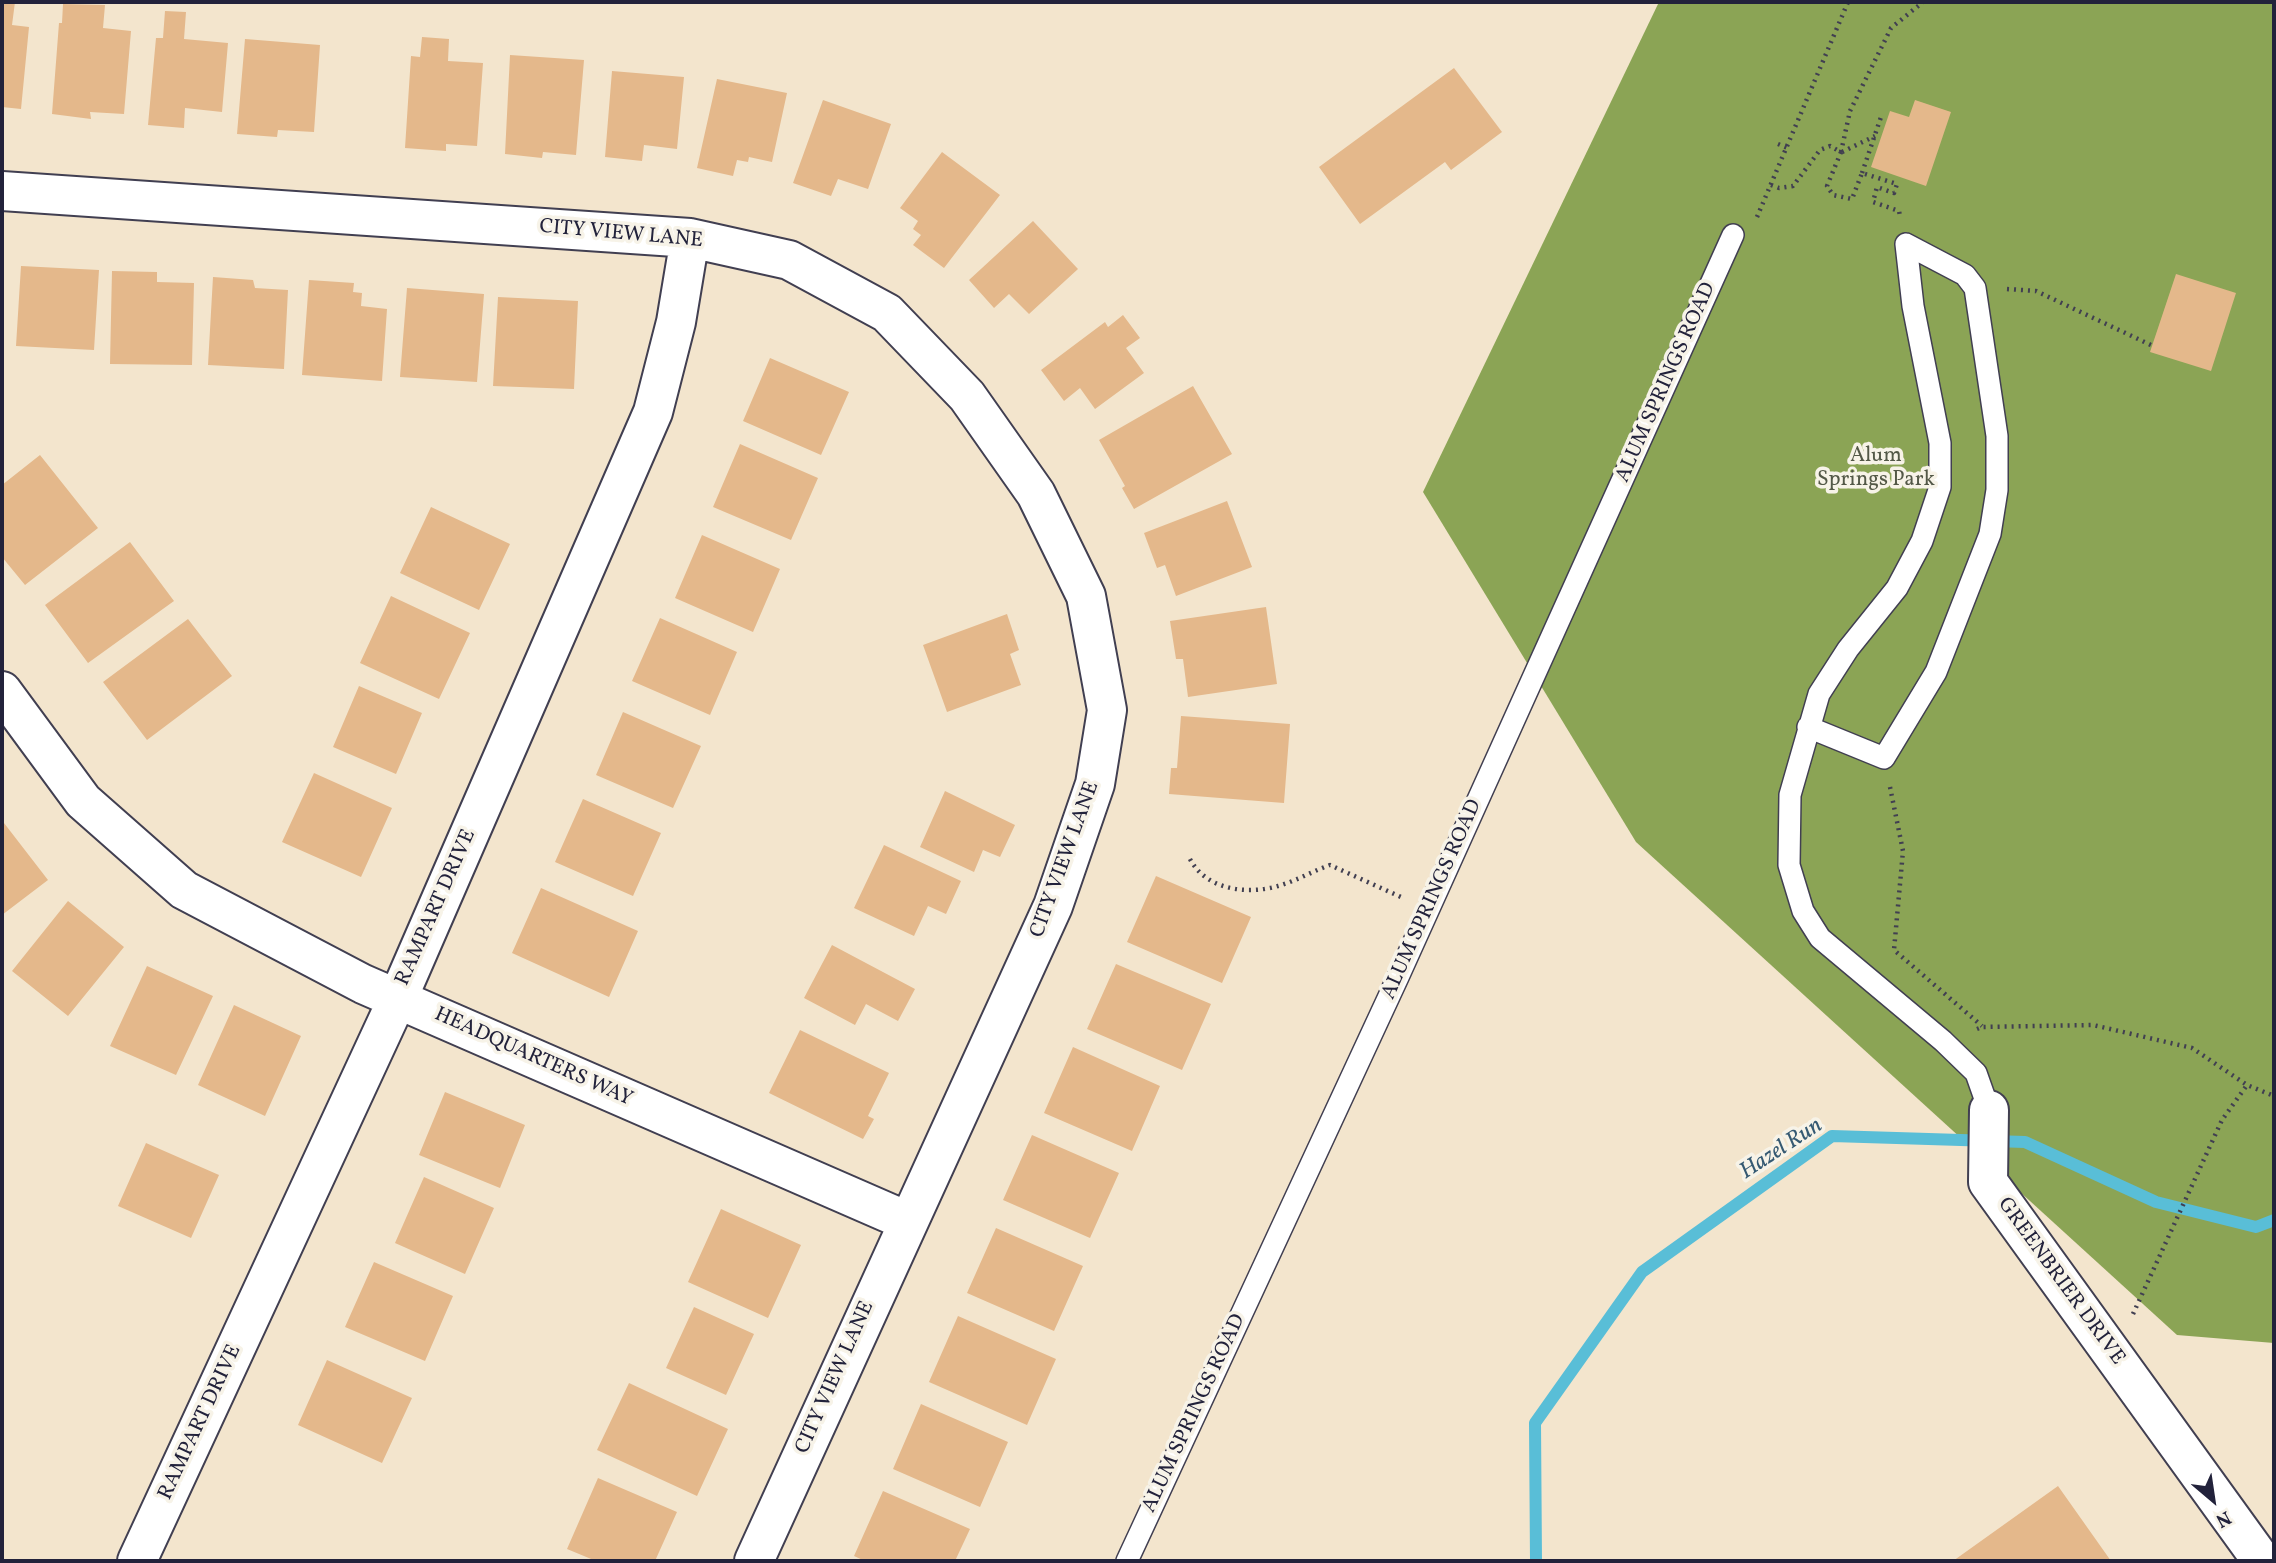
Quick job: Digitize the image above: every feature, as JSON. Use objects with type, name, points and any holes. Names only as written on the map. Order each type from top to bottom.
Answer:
[{"type":"street","name":"CITY VIEW LANE","points":[[2,191],[690,238],[789,260],[887,313],[967,396],[1036,494],[1086,596],[1107,710],[1095,784],[1053,906],[754,1561]]},
{"type":"street","name":"RAMPART DRIVE","points":[[137,1561],[397,998],[653,412],[676,322],[690,238]]},
{"type":"street","name":"HEADQUARTERS WAY","points":[[2,691],[83,801],[184,890],[363,984],[907,1221]]},
{"type":"street","name":"GREENBRIER DRIVE","points":[[1989,1110],[1988,1182],[2249,1557]]},
{"type":"lane","name":"ALUM SPRINGS ROAD","points":[[1127,1561],[1398,977],[1733,236]]},
{"type":"lane","points":[[1808,727],[1884,758],[1936,673],[1990,534],[1997,490],[1997,436],[1975,288],[1965,275],[1906,244]]},
{"type":"lane","name":"GREENBRIER DRIVE","points":[[1906,244],[1913,306],[1940,443],[1940,487],[1922,541],[1897,588],[1848,649],[1819,694],[1790,795],[1789,865],[1803,911],[1821,938],[1943,1041],[1976,1073],[1989,1110]]},
{"type":"path","points":[[1881,117],[1852,199],[1833,195],[1827,186],[1841,152],[1850,111],[1891,29],[1923,2]]},
{"type":"path","points":[[1841,152],[1875,136]]},
{"type":"path","points":[[1778,145],[1788,148]]},
{"type":"path","points":[[1771,185],[1779,188],[1793,186],[1824,146],[1841,152]]},
{"type":"path","points":[[1768,172],[1776,175]]},
{"type":"path","points":[[1862,173],[1897,184],[1894,193],[1878,187],[1873,202],[1899,211],[1906,244]]},
{"type":"path","points":[[1975,288],[2036,290],[2153,346]]},
{"type":"path","points":[[1884,758],[1903,851],[1894,950],[1982,1027]]},
{"type":"path","points":[[1189,859],[1197,872],[1207,880],[1235,889],[1278,886],[1330,865],[1380,887]]},
{"type":"path","points":[[1943,1041],[1982,1027],[2093,1025],[2192,1048],[2247,1085],[2274,1096]]},
{"type":"path","points":[[2150,1278],[2222,1119],[2247,1085]]},
{"type":"green space","name":"Alum Springs Park","points":[[1659,2],[2274,2],[2274,1343],[2177,1335],[1636,842],[1423,492]]},
{"type":"building","points":[[2,2],[15,2],[12,25],[29,27],[21,109],[2,107]]},
{"type":"building","points":[[63,4],[105,5],[103,28],[131,31],[124,114],[90,112],[91,119],[52,114]]},
{"type":"building","points":[[165,11],[186,12],[184,39],[228,43],[222,112],[185,108],[184,128],[148,125],[156,38],[163,38]]},
{"type":"building","points":[[422,37],[449,39],[448,61],[483,63],[477,146],[446,144],[446,151],[405,148],[411,56],[420,57]]},
{"type":"building","points":[[245,39],[320,45],[314,132],[278,130],[277,137],[237,134]]},
{"type":"building","points":[[510,55],[584,60],[576,155],[543,152],[542,158],[505,154]]},
{"type":"building","points":[[1454,68],[1502,132],[1451,170],[1445,162],[1360,224],[1319,167]]},
{"type":"building","points":[[612,71],[684,77],[677,149],[644,145],[642,161],[605,157]]},
{"type":"building","points":[[717,79],[787,93],[772,162],[749,157],[748,162],[737,160],[733,176],[697,168]]},
{"type":"building","points":[[823,100],[891,124],[868,189],[838,179],[831,196],[793,183]]},
{"type":"building","points":[[1915,100],[1951,112],[1926,186],[1871,167],[1890,111],[1909,117]]},
{"type":"building","points":[[942,152],[1000,195],[944,268],[913,245],[921,235],[913,229],[918,221],[900,208]]},
{"type":"building","points":[[1033,221],[1078,269],[1029,314],[1009,294],[994,308],[969,280]]},
{"type":"building","points":[[21,266],[99,270],[94,350],[16,346]]},
{"type":"building","points":[[112,271],[157,272],[157,282],[194,283],[192,365],[110,364]]},
{"type":"building","points":[[2176,274],[2236,293],[2211,371],[2150,352]]},
{"type":"building","points":[[213,277],[253,280],[255,288],[288,290],[284,369],[208,365]]},
{"type":"building","points":[[309,280],[354,283],[353,292],[362,293],[361,306],[387,309],[382,381],[302,375]]},
{"type":"building","points":[[407,288],[484,294],[477,382],[400,377]]},
{"type":"building","points":[[498,297],[578,301],[574,389],[493,386]]},
{"type":"building","points":[[1123,315],[1140,338],[1126,348],[1144,373],[1095,409],[1080,388],[1064,401],[1041,370],[1105,322],[1108,327]]},
{"type":"building","points":[[770,358],[849,392],[821,455],[743,421]]},
{"type":"building","points":[[1193,386],[1232,454],[1134,509],[1122,488],[1125,486],[1099,440]]},
{"type":"building","points":[[740,444],[818,478],[791,540],[713,507]]},
{"type":"building","points":[[40,455],[98,528],[25,585],[2,557],[2,485]]},
{"type":"building","points":[[1227,501],[1252,567],[1176,596],[1165,565],[1157,568],[1144,533]]},
{"type":"building","points":[[431,507],[510,544],[479,610],[400,573]]},
{"type":"building","points":[[702,535],[780,569],[753,632],[675,598]]},
{"type":"building","points":[[130,542],[174,601],[88,663],[45,605]]},
{"type":"building","points":[[391,596],[470,633],[439,699],[360,663]]},
{"type":"building","points":[[1266,607],[1277,684],[1188,697],[1183,659],[1176,659],[1170,621]]},
{"type":"building","points":[[1007,614],[1019,650],[1010,654],[1021,685],[947,712],[923,645]]},
{"type":"building","points":[[660,618],[737,652],[710,715],[632,681]]},
{"type":"building","points":[[188,619],[232,676],[147,740],[103,682]]},
{"type":"building","points":[[359,686],[422,713],[396,774],[333,747]]},
{"type":"building","points":[[623,712],[701,746],[673,808],[596,775]]},
{"type":"building","points":[[1181,716],[1290,724],[1284,803],[1169,794],[1171,768],[1177,768]]},
{"type":"building","points":[[314,773],[392,808],[361,877],[282,842]]},
{"type":"building","points":[[945,791],[1015,825],[1000,857],[983,850],[974,872],[920,847]]},
{"type":"building","points":[[583,799],[661,833],[633,896],[555,862]]},
{"type":"building","points":[[4,823],[48,880],[2,915],[2,825]]},
{"type":"building","points":[[884,845],[961,881],[946,914],[928,906],[914,936],[854,908]]},
{"type":"building","points":[[1156,876],[1251,917],[1222,983],[1127,942]]},
{"type":"building","points":[[541,888],[638,931],[609,997],[512,953]]},
{"type":"building","points":[[68,901],[124,947],[68,1016],[12,971]]},
{"type":"building","points":[[832,945],[915,989],[898,1021],[866,1004],[855,1025],[804,998]]},
{"type":"building","points":[[1116,964],[1211,1004],[1182,1070],[1087,1029]]},
{"type":"building","points":[[147,966],[213,996],[176,1075],[110,1046]]},
{"type":"building","points":[[234,1005],[301,1036],[265,1116],[198,1085]]},
{"type":"building","points":[[800,1030],[889,1073],[868,1116],[874,1119],[863,1139],[769,1093]]},
{"type":"building","points":[[1073,1047],[1160,1086],[1132,1151],[1044,1113]]},
{"type":"building","points":[[445,1092],[525,1125],[500,1188],[419,1155]]},
{"type":"building","points":[[1032,1135],[1119,1173],[1090,1238],[1003,1200]]},
{"type":"building","points":[[146,1143],[219,1175],[191,1238],[118,1206]]},
{"type":"building","points":[[424,1177],[494,1208],[465,1274],[395,1243]]},
{"type":"building","points":[[721,1209],[801,1245],[768,1318],[688,1282]]},
{"type":"building","points":[[996,1228],[1083,1266],[1054,1331],[967,1293]]},
{"type":"building","points":[[374,1262],[453,1296],[425,1361],[345,1327]]},
{"type":"building","points":[[694,1307],[754,1334],[726,1395],[666,1368]]},
{"type":"building","points":[[958,1316],[1056,1359],[1027,1425],[929,1382]]},
{"type":"building","points":[[327,1360],[412,1398],[382,1463],[298,1425]]},
{"type":"building","points":[[629,1383],[728,1429],[697,1496],[597,1450]]},
{"type":"building","points":[[921,1404],[1008,1442],[980,1507],[893,1469]]},
{"type":"building","points":[[598,1478],[677,1512],[655,1561],[596,1561],[567,1549]]},
{"type":"building","points":[[2058,1486],[2111,1561],[1953,1561]]},
{"type":"building","points":[[883,1491],[970,1529],[955,1561],[865,1561],[854,1556]]},
{"type":"waterway","name":"Hazel Run","points":[[1536,1561],[1535,1423],[1642,1272],[1832,1136],[2025,1142],[2156,1202],[2256,1227],[2274,1220]]}]
